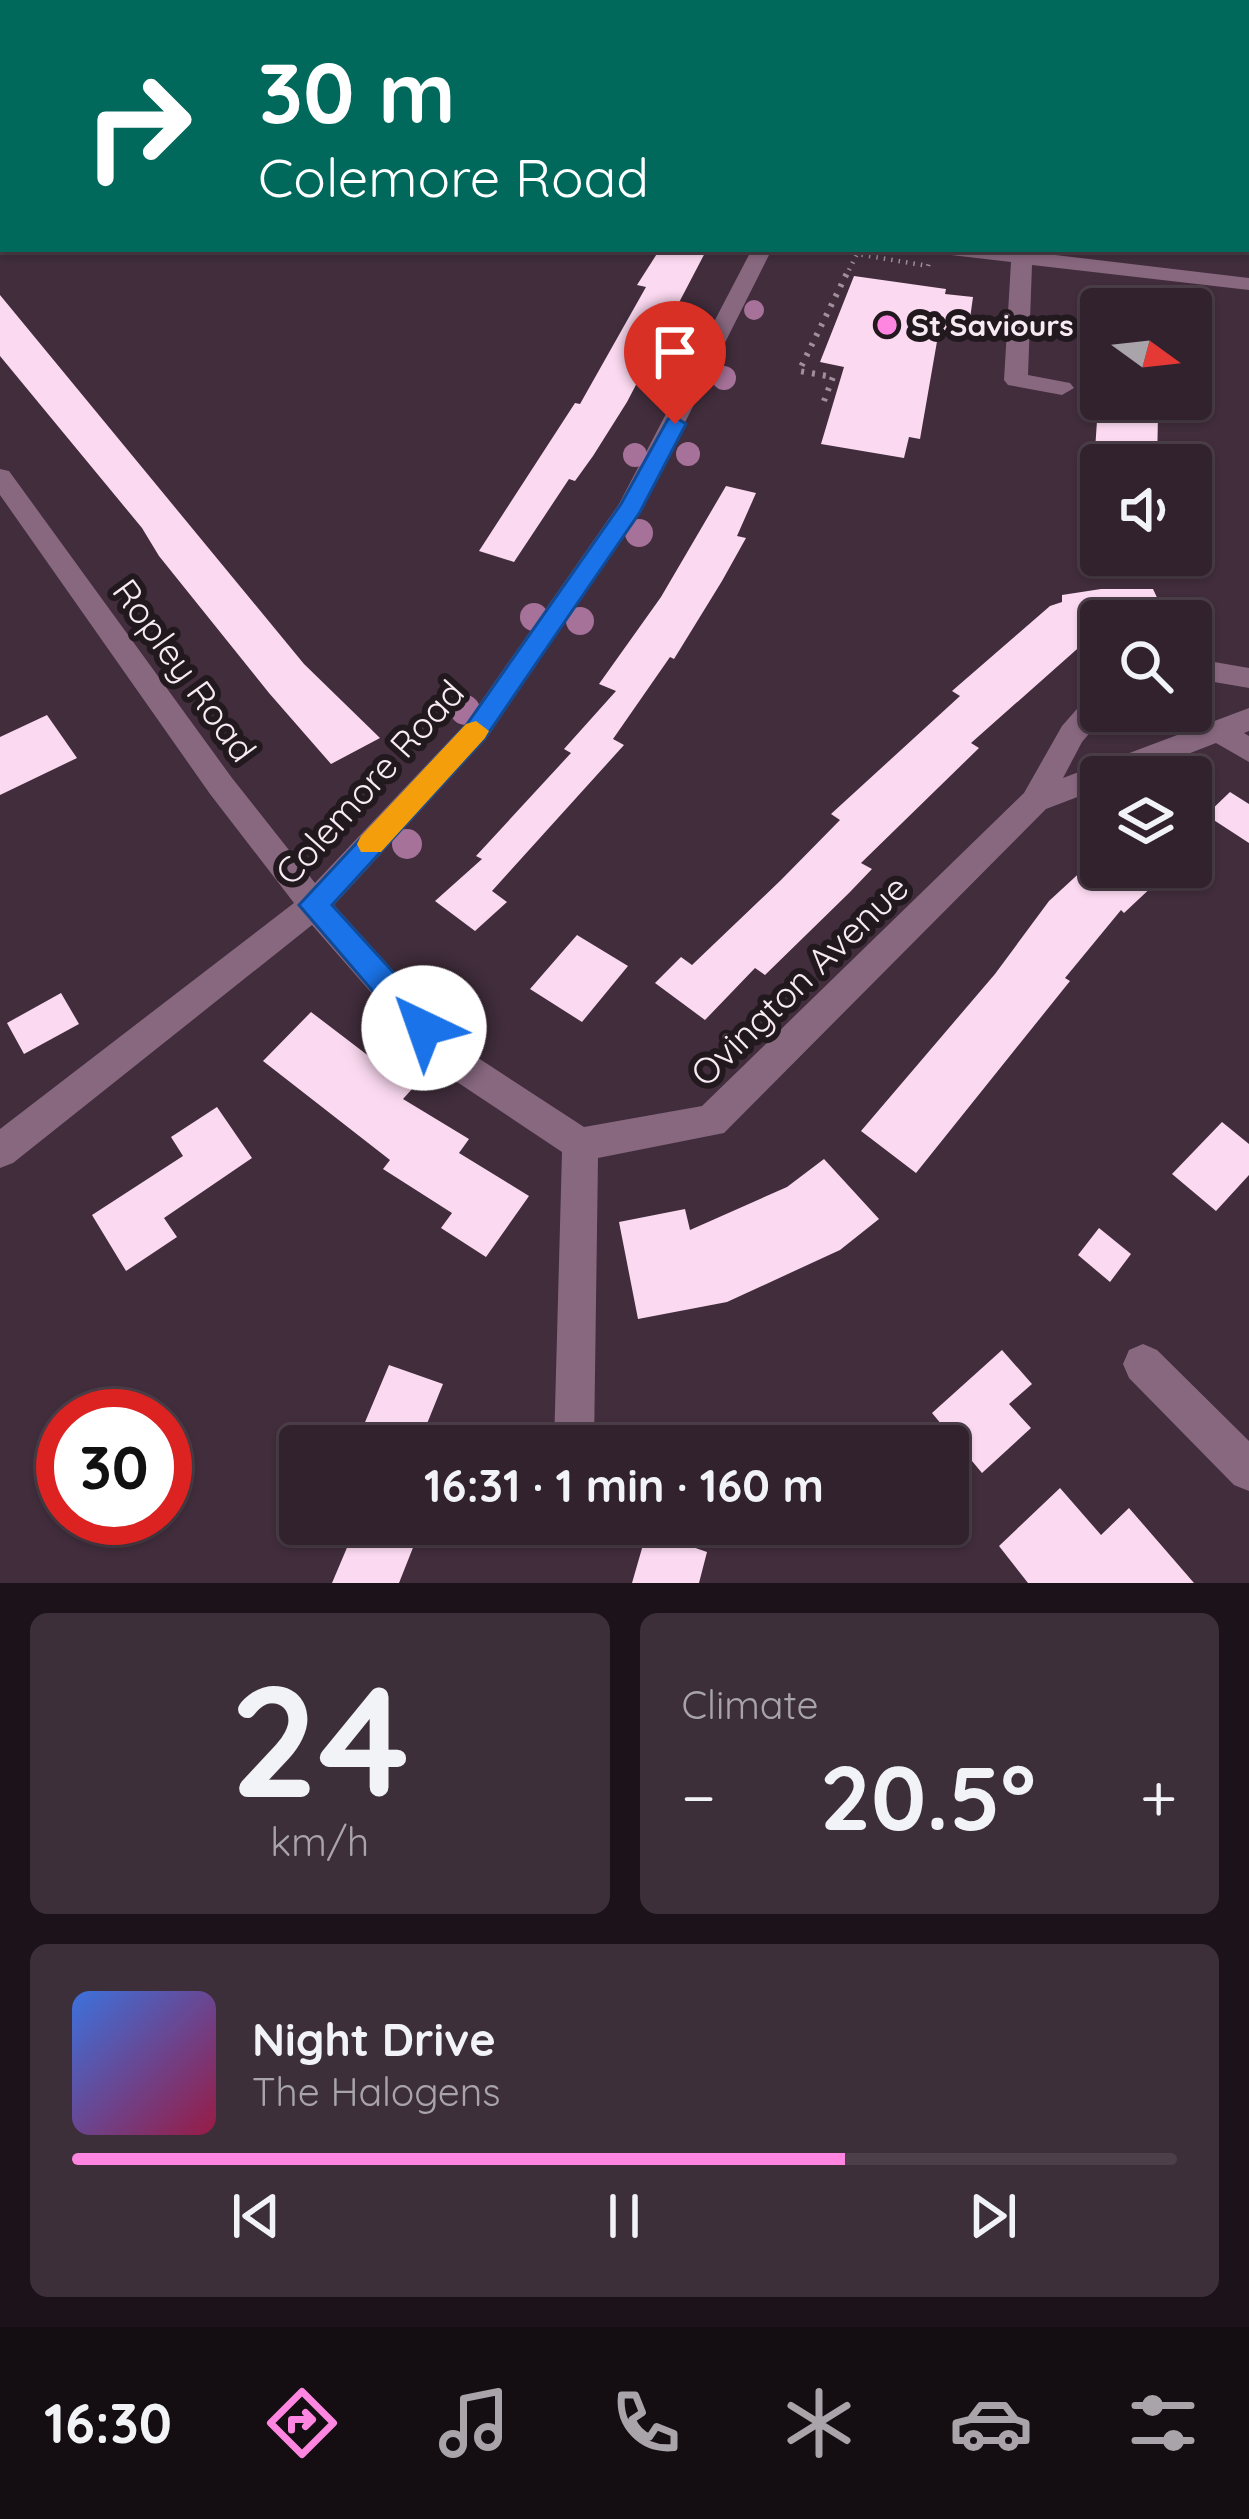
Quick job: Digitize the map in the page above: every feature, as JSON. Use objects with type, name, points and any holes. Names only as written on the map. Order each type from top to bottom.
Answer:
[{"type":"street","name":"Colemore Road","points":[[0,1151],[314,905],[476,731],[632,506],[761,252]]},
{"type":"street","points":[[970,252],[1249,284]]},
{"type":"street","points":[[1194,252],[1199,278]]},
{"type":"street","points":[[1022,260],[1016,380],[1062,388]]},
{"type":"street","name":"Ropley Road","points":[[0,477],[193,748],[314,905]]},
{"type":"street","points":[[1212,672],[1249,678]]},
{"type":"street","points":[[1233,724],[1249,751]]},
{"type":"street","name":"Ovington Avenue","points":[[1035,801],[1233,724]]},
{"type":"street","name":"Ovington Avenue","points":[[580,1144],[711,1121],[1035,801],[1080,725]]},
{"type":"street","points":[[314,905],[452,1059],[580,1144],[574,1425]]},
{"type":"street","points":[[1143,1364],[1249,1470]]},
{"type":"path","points":[[824,401],[833,377],[800,371],[803,356],[856,254],[928,266],[932,252]]},
{"type":"building","points":[[658,252],[705,252],[627,402],[514,562],[479,551],[575,403],[580,404],[646,287],[637,285]]},
{"type":"building","points":[[854,276],[973,297],[968,333],[939,330],[920,439],[909,437],[904,458],[821,444],[844,367],[820,362]]},
{"type":"building","points":[[0,295],[304,664],[380,738],[331,764],[269,693],[159,556],[142,528],[0,356]]},
{"type":"building","points":[[1097,420],[1158,420],[1157,444],[1095,444]]},
{"type":"building","points":[[726,486],[756,493],[737,536],[746,538],[722,581],[674,659],[670,657],[613,739],[624,745],[492,891],[507,902],[475,931],[435,901],[482,859],[476,856],[571,753],[564,749],[616,691],[599,684],[661,597]]},
{"type":"building","points":[[1153,589],[1158,600],[1080,600],[1080,646],[971,743],[979,748],[861,863],[872,869],[765,975],[755,968],[705,1020],[655,983],[681,957],[692,965],[840,820],[831,814],[960,696],[952,691],[1050,606],[1062,602],[1062,595]]},
{"type":"building","points":[[47,715],[77,758],[0,795],[0,737]]},
{"type":"building","points":[[1230,792],[1249,804],[1249,843],[1212,819],[1212,809]]},
{"type":"building","points":[[1080,872],[1080,888],[1151,888],[1124,913],[1121,910],[1065,978],[1070,981],[916,1173],[861,1131],[995,974],[1049,901]]},
{"type":"building","points":[[577,935],[628,966],[582,1022],[530,989]]},
{"type":"building","points":[[61,993],[79,1024],[24,1054],[7,1023]]},
{"type":"building","points":[[311,1012],[412,1089],[403,1099],[469,1139],[459,1153],[529,1196],[486,1257],[441,1228],[452,1213],[383,1169],[390,1160],[263,1061]]},
{"type":"building","points":[[217,1107],[252,1158],[164,1218],[177,1237],[126,1271],[92,1215],[183,1156],[171,1137]]},
{"type":"building","points":[[1222,1122],[1249,1144],[1249,1175],[1216,1211],[1172,1174]]},
{"type":"building","points":[[824,1159],[879,1219],[840,1250],[727,1302],[638,1319],[619,1222],[685,1209],[690,1230],[787,1187]]},
{"type":"building","points":[[1099,1228],[1131,1254],[1110,1282],[1078,1255]]},
{"type":"building","points":[[1002,1350],[1032,1384],[1009,1404],[1031,1428],[982,1473],[969,1457],[969,1425],[942,1425],[932,1413]]},
{"type":"building","points":[[389,1365],[443,1384],[426,1425],[364,1425]]},
{"type":"building","points":[[1060,1488],[1101,1535],[1129,1508],[1194,1583],[1028,1583],[999,1546]]},
{"type":"building","points":[[348,1545],[414,1545],[399,1583],[332,1583]]},
{"type":"building","points":[[643,1545],[687,1545],[707,1552],[699,1583],[632,1583]]},
{"type":"slow traffic","points":[[371,844],[476,731]]},
{"type":"place","name":"St Saviours","points":[[887,325]]},
{"type":"route","points":[[424,1028],[314,905],[476,731],[632,506],[675,424]]}]
